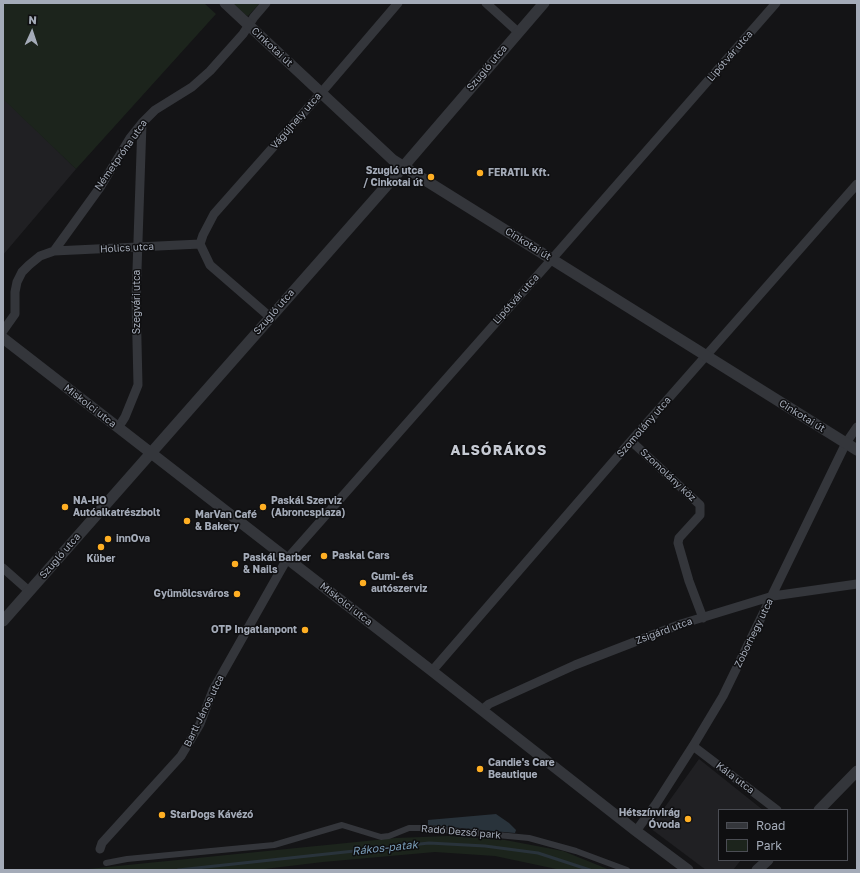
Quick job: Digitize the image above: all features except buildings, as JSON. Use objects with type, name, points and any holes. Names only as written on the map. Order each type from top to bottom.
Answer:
[{"type":"street","name":"Cinkotai út","points":[[225,3],[394,160],[857,450]]},
{"type":"street","name":"Németpróna utca","points":[[54,251],[101,186],[130,138],[142,123],[155,110],[192,87],[210,71],[243,34],[266,3]]},
{"type":"street","name":"Vágújhely utca","points":[[200,244],[214,214],[398,3]]},
{"type":"street","points":[[486,3],[518,32]]},
{"type":"street","name":"Szugló utca","points":[[3,621],[403,166],[544,3]]},
{"type":"street","name":"Lipótvár utca","points":[[287,559],[776,3]]},
{"type":"street","name":"Szegvári utca","points":[[118,428],[125,417],[138,385],[136,299],[142,123]]},
{"type":"street","name":"Szomolány utca","points":[[432,671],[857,184]]},
{"type":"street","points":[[200,244],[210,265],[270,317]]},
{"type":"street","name":"Holics utca","points":[[3,330],[15,314],[14,292],[22,272],[40,256],[54,251],[200,244]]},
{"type":"street","name":"Miskolci utca","points":[[3,338],[688,870]]},
{"type":"street","name":"Zoborhegy utca","points":[[636,831],[656,804],[723,696],[773,596],[846,443],[857,427]]},
{"type":"street","name":"Szomolány köz","points":[[632,441],[700,505],[700,515],[679,538],[678,543],[689,581],[703,618]]},
{"type":"street","name":"Bartl János utca","points":[[100,849],[102,843],[181,756],[200,724],[213,690],[287,559]]},
{"type":"street","points":[[3,568],[29,591]]},
{"type":"street","name":"Zsigárd utca","points":[[482,710],[489,704],[575,665],[681,624],[773,596],[857,584]]},
{"type":"street","name":"Kála utca","points":[[693,746],[776,809]]},
{"type":"street","points":[[820,809],[857,771]]},
{"type":"street","name":"Radó Dezső park","points":[[106,863],[127,859],[274,845],[342,825],[385,839],[409,828],[424,828],[529,838],[576,851],[626,870]]},
{"type":"street","points":[[757,870],[767,861]]},
{"type":"shaded area","points":[[3,98],[76,169],[3,255]]},
{"type":"shaded area","name":"Hétszínvirág Óvoda","points":[[699,759],[762,809],[718,809],[718,861],[740,861],[733,870],[706,870],[650,828]]},
{"type":"shaded area","points":[[496,814],[516,830],[515,833],[428,825],[428,820]]},
{"type":"green space","points":[[3,3],[204,3],[216,14],[76,169],[3,99]]},
{"type":"green space","points":[[232,3],[260,3],[248,16]]},
{"type":"green space","points":[[448,836],[505,840],[563,851],[610,870],[561,870],[495,856],[435,852],[323,862],[256,870],[78,870],[396,838]]},
{"type":"waterway","name":"Rákos-patak","points":[[178,870],[429,843],[485,846],[538,853],[590,870]]},
{"type":"place","name":"FERATIL Kft.","points":[[480,173]]},
{"type":"place","name":"Szugló utca / Cinkotai út","points":[[431,177]]},
{"type":"place","name":"NA-HO Autóalkatrészbolt","points":[[65,507]]},
{"type":"place","name":"Paskál Szerviz (Abroncsplaza)","points":[[263,507]]},
{"type":"place","name":"MarVan Café & Bakery","points":[[187,521]]},
{"type":"place","name":"innOva","points":[[108,539]]},
{"type":"place","name":"Küber","points":[[101,547]]},
{"type":"place","name":"Paskal Cars","points":[[324,556]]},
{"type":"place","name":"Paskál Barber & Nails","points":[[235,564]]},
{"type":"place","name":"Gumi- és autószerviz","points":[[363,583]]},
{"type":"place","name":"Gyümölcsváros","points":[[237,594]]},
{"type":"place","name":"OTP Ingatlanpont","points":[[305,630]]},
{"type":"place","name":"Candie's Care Beautique","points":[[480,769]]},
{"type":"place","name":"StarDogs Kávézó","points":[[162,815]]},
{"type":"place","name":"Hétszínvirág Óvoda","points":[[688,819]]},
{"type":"district","name":"ALSÓRÁKOS","points":[[499,451]]}]
